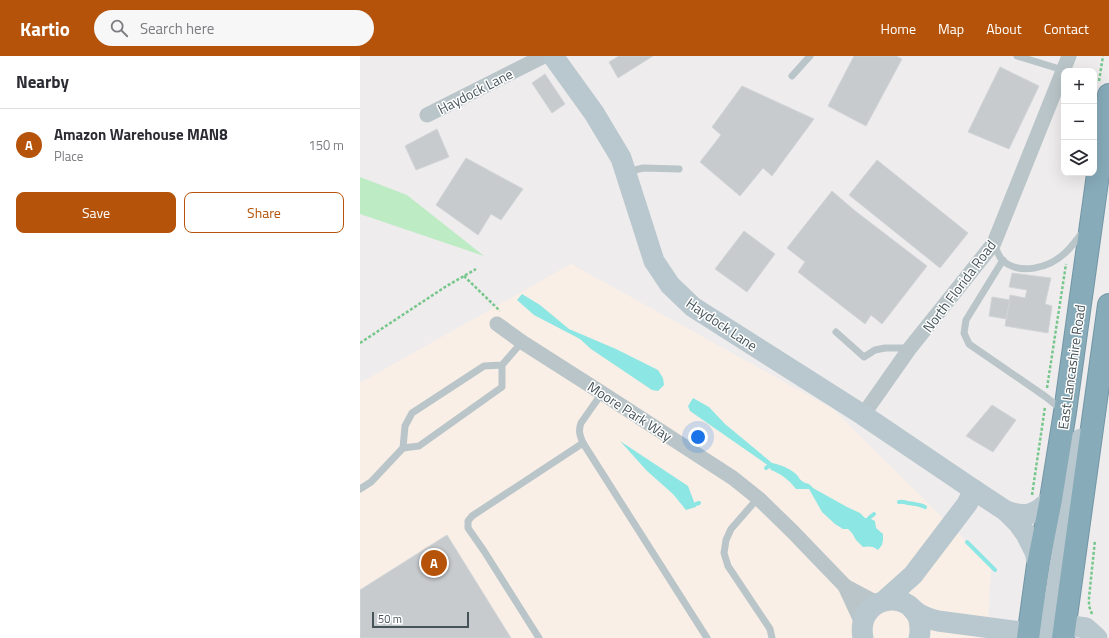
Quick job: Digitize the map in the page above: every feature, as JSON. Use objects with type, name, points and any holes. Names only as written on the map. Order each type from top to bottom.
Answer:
[{"type":"highway","name":"East Lancashire Road","points":[[1047,634],[1038,565],[1041,499],[1065,412],[1109,95]]},
{"type":"highway","name":"East Lancashire Road","points":[[1047,634],[1109,305]]},
{"type":"street","name":"Haydock Lane","points":[[427,115],[544,56]]},
{"type":"street","name":"Haydock Lane","points":[[553,56],[594,113],[620,158],[654,261],[670,285],[693,307],[863,415],[1006,511],[1026,534],[1035,552],[1038,565]]},
{"type":"street","name":"North Florida Road","points":[[1064,68],[1069,56]]},
{"type":"street","name":"North Florida Road","points":[[863,415],[910,348],[994,243],[1061,75]]},
{"type":"street","name":"Moore Park Way","points":[[497,324],[522,342],[733,478],[758,498],[845,586],[881,602]]},
{"type":"street","points":[[862,630],[865,615],[870,608],[881,602],[912,575],[967,504],[974,490]]},
{"type":"street","name":"Haydock Lane","points":[[1006,511],[1016,514],[1031,514],[1042,508],[1041,499]]},
{"type":"street","points":[[912,575],[910,607],[918,616],[920,626],[919,638]]},
{"type":"street","name":"Moore Park Way","points":[[845,586],[862,630]]},
{"type":"street","points":[[881,602],[893,600],[901,601],[921,615],[938,621],[1047,634],[1086,628],[1096,638]]},
{"type":"lane","points":[[792,76],[810,56]]},
{"type":"lane","points":[[1017,56],[1061,69]]},
{"type":"lane","points":[[625,172],[643,168],[679,169]]},
{"type":"lane","points":[[994,243],[997,252],[1003,260],[1013,266],[1025,269],[1041,268],[1065,254],[1091,224]]},
{"type":"lane","points":[[1003,260],[966,320],[964,333],[969,344],[1046,397],[1065,412]]},
{"type":"lane","points":[[836,332],[864,357],[875,350],[885,348],[910,348]]},
{"type":"lane","points":[[403,448],[420,446],[502,387],[502,365],[522,342]]},
{"type":"lane","points":[[360,489],[371,482],[403,448],[405,426],[412,413],[484,366],[502,365]]},
{"type":"lane","points":[[602,393],[580,423],[579,435],[583,444],[707,638]]},
{"type":"lane","points":[[539,638],[484,550],[468,528],[468,521],[472,516],[583,444]]},
{"type":"lane","points":[[758,498],[732,529],[726,540],[724,553],[728,566],[770,629],[772,638]]},
{"type":"path","points":[[1041,499],[1046,397],[1068,250]]},
{"type":"path","points":[[360,343],[476,269]]},
{"type":"shaded area","points":[[571,264],[833,409],[991,566],[987,638],[360,638],[360,383]]},
{"type":"green space","points":[[360,177],[407,195],[484,256],[360,214]]},
{"type":"water","points":[[522,294],[540,305],[569,329],[616,349],[658,370],[663,378],[664,385],[658,391],[652,390],[591,349],[580,339],[534,315],[517,300]]},
{"type":"water","points":[[693,398],[709,407],[725,424],[772,463],[788,468],[801,480],[813,488],[860,513],[865,518],[875,521],[876,528],[883,534],[882,545],[878,550],[868,546],[863,547],[848,529],[843,529],[835,524],[822,512],[809,489],[796,489],[785,478],[771,470],[769,466],[690,411],[688,406]]},
{"type":"water","points":[[620,441],[688,486],[696,507],[686,510],[673,494],[647,471]]},
{"type":"building","points":[[619,56],[653,56],[618,78],[609,62]]},
{"type":"building","points":[[854,56],[896,56],[902,59],[866,126],[828,106]]},
{"type":"building","points":[[1000,67],[1039,86],[1009,149],[968,132]]},
{"type":"building","points":[[545,74],[565,104],[552,113],[532,83]]},
{"type":"building","points":[[742,86],[814,119],[772,176],[763,168],[740,196],[700,162],[721,135],[712,127]]},
{"type":"building","points":[[437,129],[449,157],[416,170],[405,146]]},
{"type":"building","points":[[466,158],[523,189],[501,220],[491,214],[478,235],[436,205]]},
{"type":"building","points":[[877,160],[968,233],[940,268],[849,195]]},
{"type":"building","points":[[832,191],[854,210],[927,266],[882,324],[871,315],[865,324],[798,272],[805,262],[787,248]]},
{"type":"building","points":[[744,231],[775,254],[747,292],[715,269]]},
{"type":"building","points":[[1012,273],[1051,278],[1045,304],[1052,306],[1048,333],[1005,326],[1010,295],[1025,298],[1027,290],[1009,287]]},
{"type":"building","points":[[992,297],[1010,300],[1006,319],[989,316]]},
{"type":"building","points":[[992,405],[1016,420],[993,452],[966,436]]},
{"type":"building","points":[[447,535],[511,638],[360,638],[360,590]]},
{"type":"waterway","points":[[899,502],[917,504],[925,507]]},
{"type":"waterway","points":[[869,518],[874,514]]},
{"type":"waterway","points":[[967,542],[995,570]]},
{"type":"place","name":"Amazon Warehouse MAN8","points":[[434,563]]}]
